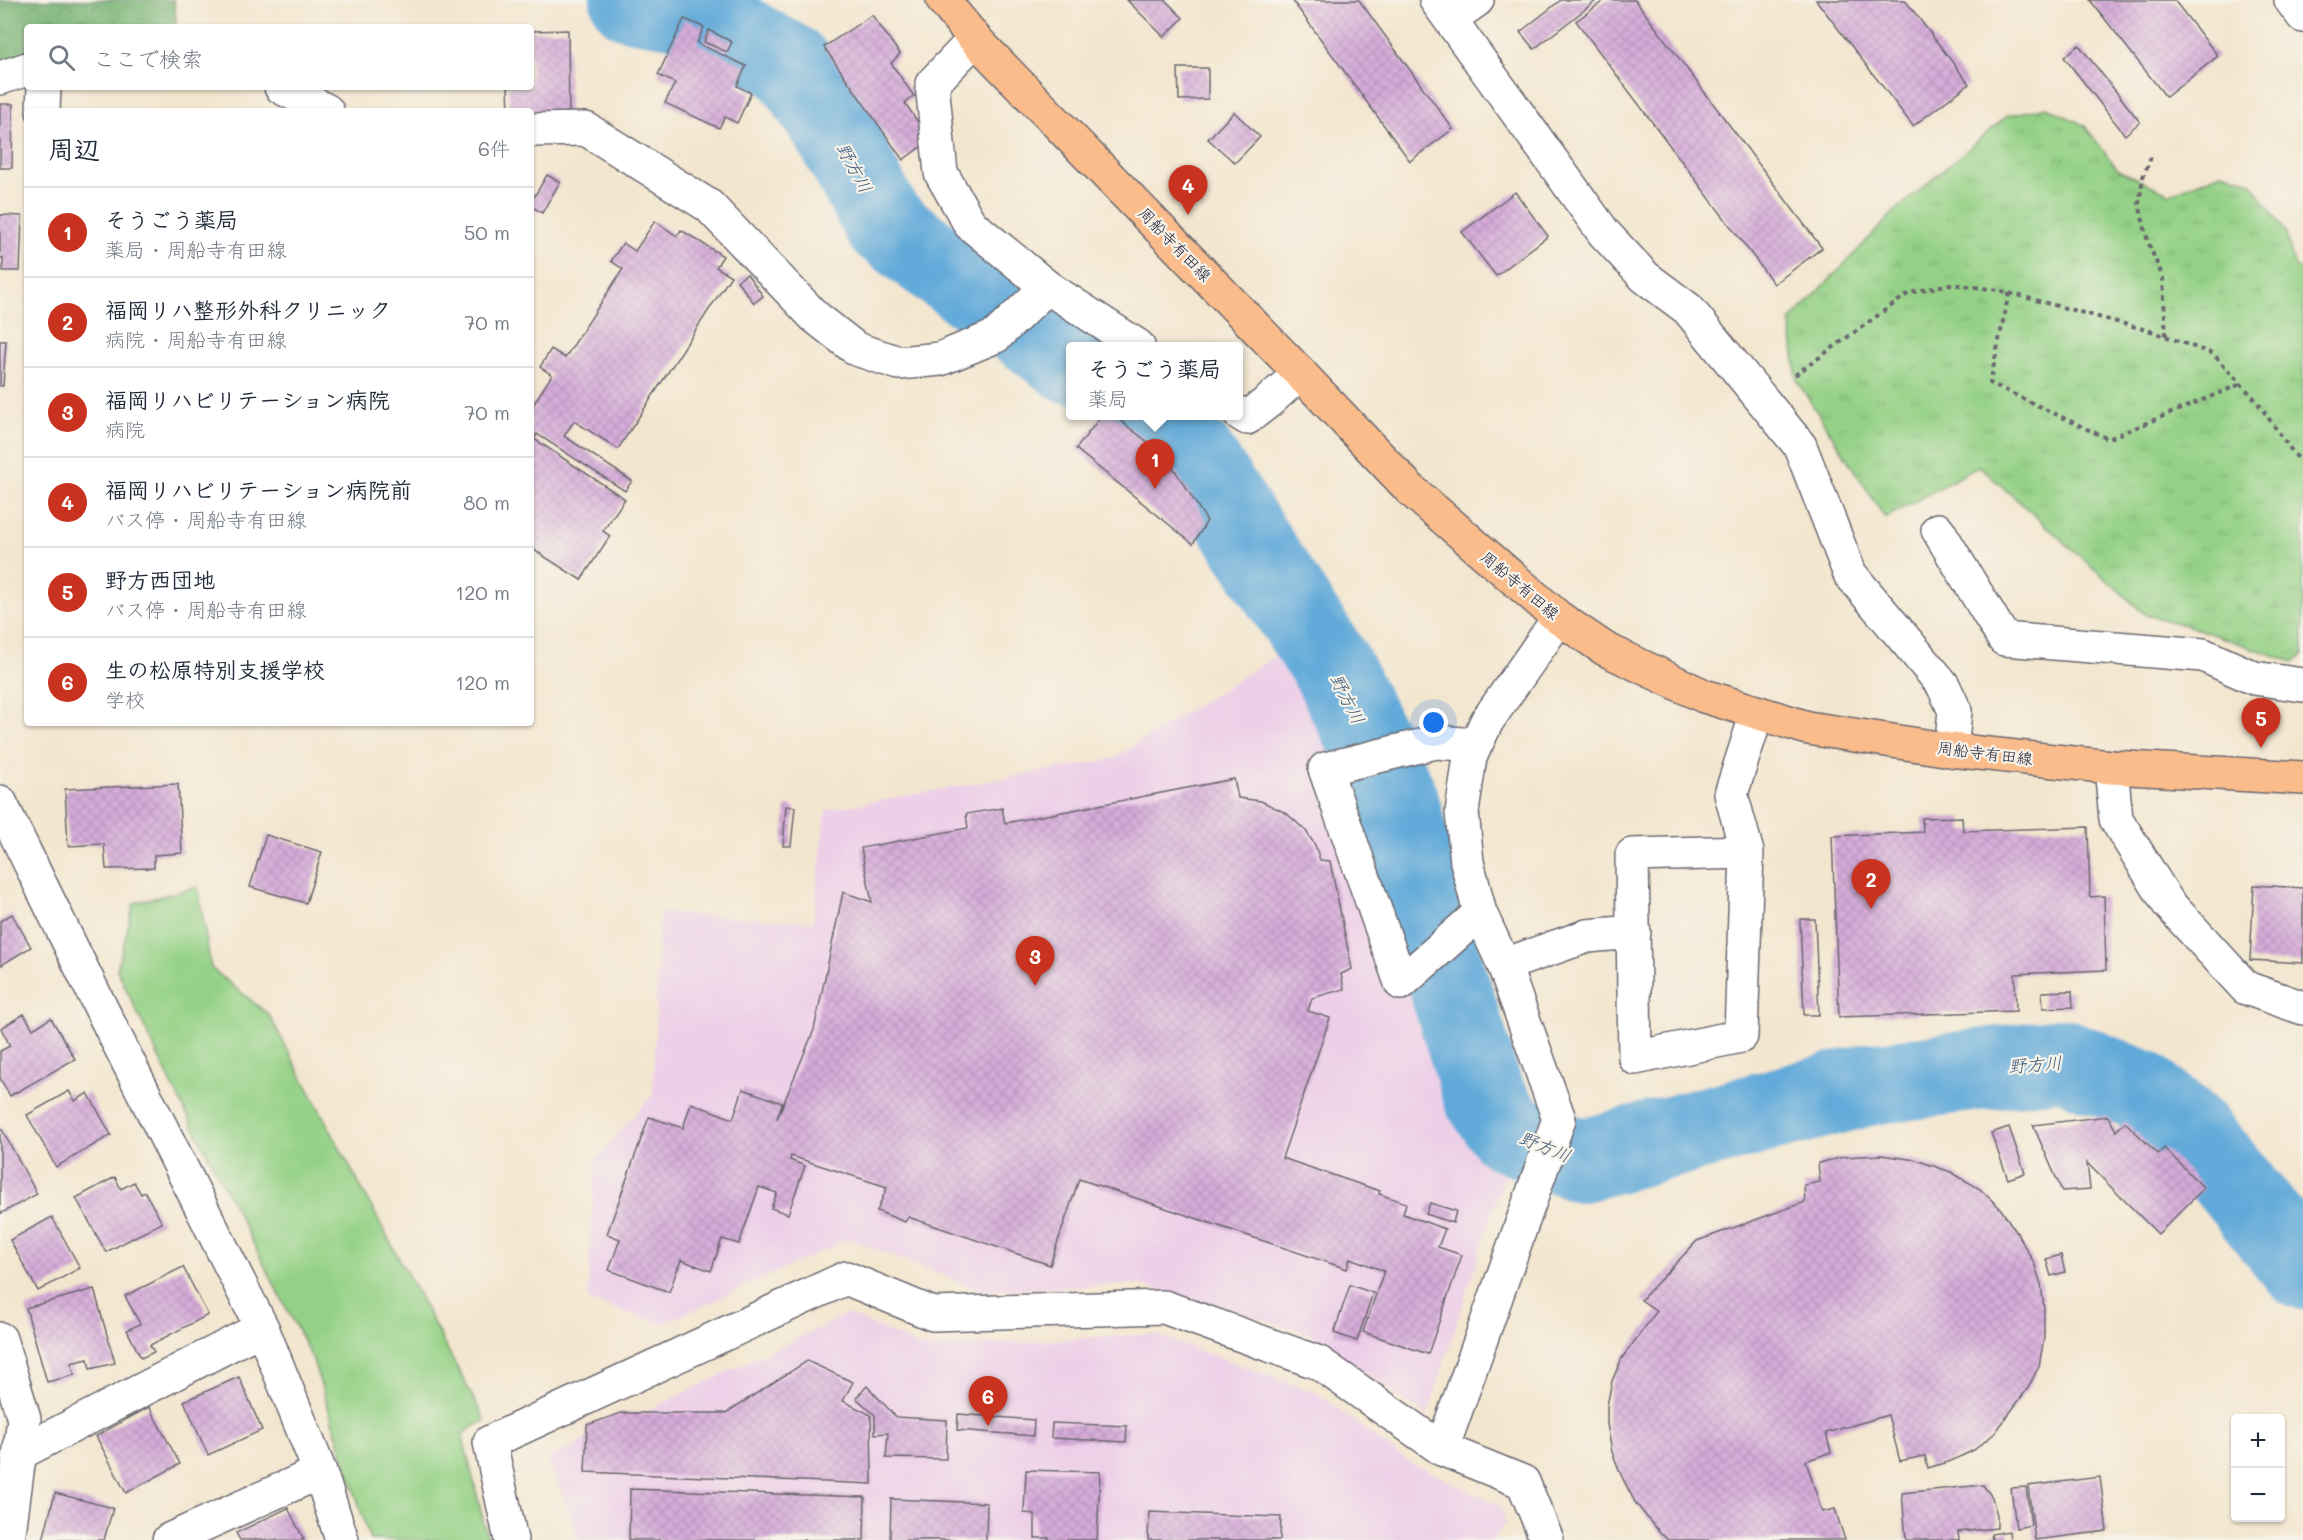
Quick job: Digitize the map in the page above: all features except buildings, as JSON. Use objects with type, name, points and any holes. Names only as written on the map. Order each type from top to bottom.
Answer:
[{"type":"main road","name":"周船寺有田線","points":[[943,0],[975,39],[1411,490],[1559,618],[1605,649],[1704,696],[1808,728],[1951,750],[2110,767],[2303,778]]},
{"type":"street","points":[[1477,0],[1443,9],[1604,233],[1645,277],[1688,309],[1800,446],[1850,574],[1943,685],[1955,711],[1951,750]]},
{"type":"street","points":[[2291,0],[2303,16]]},
{"type":"street","points":[[975,39],[932,84],[941,172],[970,224],[1047,287],[1132,342]]},
{"type":"street","points":[[0,78],[24,70]]},
{"type":"street","points":[[43,108],[44,90]]},
{"type":"street","points":[[287,90],[321,108]]},
{"type":"street","points":[[534,130],[586,129],[709,206],[814,316],[856,349],[899,363],[940,359],[996,336],[1047,287]]},
{"type":"street","points":[[1243,416],[1247,418],[1300,373]]},
{"type":"street","points":[[1938,530],[2004,639],[2204,655],[2254,678],[2303,685]]},
{"type":"street","points":[[1442,1449],[1559,1119],[1504,965],[1480,913],[1467,861],[1462,812],[1470,757],[1487,721],[1559,618]]},
{"type":"street","points":[[1747,852],[1632,855],[1635,1058],[1741,1036],[1747,852],[1731,794],[1757,713]]},
{"type":"street","points":[[1475,745],[1436,742],[1325,770],[1401,983],[1480,913]]},
{"type":"street","points":[[2110,767],[2116,819],[2169,903],[2246,988],[2303,1008]]},
{"type":"street","points":[[0,802],[262,1328],[320,1472],[342,1540]]},
{"type":"street","points":[[1504,965],[1587,936],[1634,932]]},
{"type":"street","points":[[511,1540],[490,1442],[846,1278],[933,1314],[1164,1307],[1319,1363],[1442,1449],[1523,1482],[1547,1540]]},
{"type":"street","points":[[20,1453],[262,1328]]},
{"type":"street","points":[[0,1338],[24,1419],[8,1540]]},
{"type":"street","points":[[169,1540],[320,1472]]},
{"type":"path","points":[[2151,157],[2143,177],[2139,204],[2148,242],[2163,278],[2166,337]]},
{"type":"path","points":[[1793,377],[1909,293],[1950,284],[2009,293],[2166,337],[2213,354],[2255,399],[2303,463]]},
{"type":"path","points":[[2009,293],[1990,383],[2108,439],[2241,384]]},
{"type":"shaded area","points":[[1277,655],[1336,741],[1433,1049],[1459,1115],[1509,1161],[1427,1416],[1307,1332],[1138,1284],[983,1291],[849,1239],[663,1324],[588,1300],[595,1160],[653,1094],[660,913],[813,922],[826,810],[1113,759]]},
{"type":"shaded area","points":[[848,1314],[923,1348],[1154,1334],[1317,1393],[1407,1461],[1499,1505],[1506,1522],[1493,1540],[579,1540],[548,1458]]},
{"type":"green space","points":[[0,0],[174,0],[175,24],[24,24],[24,58],[0,65]]},
{"type":"green space","points":[[2047,107],[2084,125],[2118,170],[2170,194],[2223,172],[2251,182],[2285,231],[2295,267],[2303,270],[2303,655],[2293,662],[2189,626],[2146,615],[1979,466],[1885,518],[1797,381],[1790,321],[1895,211],[2007,116]]},
{"type":"green space","points":[[198,887],[211,968],[269,1015],[485,1420],[462,1434],[488,1540],[370,1540],[313,1360],[176,1093],[117,970],[134,903]]},
{"type":"waterway","name":"野方川","points":[[631,0],[697,11],[791,65],[834,130],[884,224],[1066,359]]},
{"type":"waterway","name":"野方川","points":[[1147,420],[1194,455],[1332,668],[1398,800],[1421,896],[1484,1096],[1509,1132],[1581,1161],[1871,1084],[2062,1059],[2140,1090],[2191,1131],[2303,1269]]},
{"type":"place","name":"福岡リハビリテーション病院前","points":[[1188,215]]},
{"type":"place","name":"そうごう薬局","points":[[1155,489]]},
{"type":"place","name":"野方西団地","points":[[2261,748]]},
{"type":"place","name":"福岡リハ整形外科クリニック","points":[[1871,909]]},
{"type":"place","name":"福岡リハビリテーション病院","points":[[1035,986]]},
{"type":"place","name":"生の松原特別支援学校","points":[[988,1426]]}]
